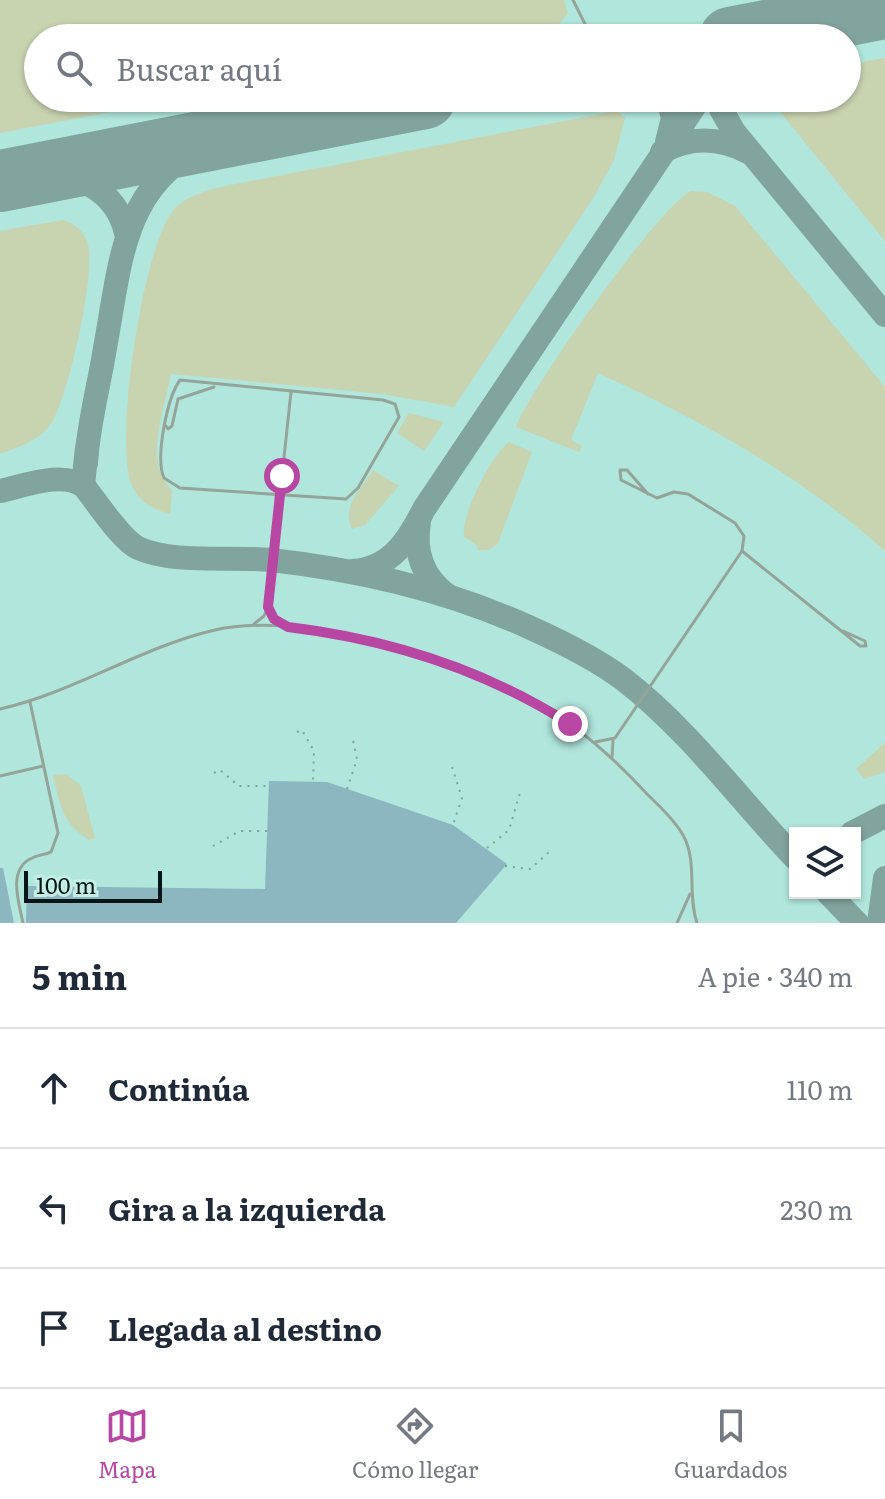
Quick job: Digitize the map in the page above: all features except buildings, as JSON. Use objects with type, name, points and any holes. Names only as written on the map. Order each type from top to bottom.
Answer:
[{"type":"lane","points":[[573,0],[585,24]]},
{"type":"lane","points":[[180,380],[217,386],[391,402],[400,412],[397,424],[350,497],[173,486],[160,467],[166,426],[180,380]]},
{"type":"lane","points":[[166,426],[168,429],[172,426],[178,399],[217,386]]},
{"type":"lane","points":[[250,625],[264,616],[268,607],[291,392]]},
{"type":"lane","points":[[612,759],[611,749],[615,738],[742,551],[744,536],[739,526],[688,494],[674,492],[657,498],[648,494],[621,480],[620,470],[627,470],[648,494]]},
{"type":"lane","points":[[742,551],[860,646],[866,646],[865,641],[843,631]]},
{"type":"lane","points":[[268,607],[274,619],[288,627]]},
{"type":"lane","points":[[0,709],[30,702],[194,637],[250,625],[288,627],[373,642],[447,664],[526,698],[592,741],[683,835],[691,860],[691,885],[688,904],[677,923]]},
{"type":"lane","points":[[23,923],[17,889],[18,874],[32,858],[51,852],[57,839],[30,702]]},
{"type":"lane","points":[[592,741],[604,743],[615,738]]},
{"type":"lane","points":[[0,776],[44,766]]},
{"type":"lane","points":[[691,885],[697,923]]},
{"type":"path","points":[[297,732],[302,730],[314,751],[313,782]]},
{"type":"path","points":[[347,789],[357,759],[352,736]]},
{"type":"path","points":[[452,767],[462,798],[453,825]]},
{"type":"path","points":[[214,773],[220,770],[239,786],[269,786]]},
{"type":"path","points":[[487,848],[509,830],[520,793]]},
{"type":"path","points":[[213,846],[240,831],[269,831]]},
{"type":"path","points":[[505,866],[530,869],[548,853],[545,847]]},
{"type":"shaded area","points":[[0,0],[885,0],[885,923],[0,923]]},
{"type":"green space","points":[[0,0],[564,0],[568,13],[559,24],[24,24],[24,112],[110,112],[0,133]]},
{"type":"green space","points":[[885,58],[885,241],[780,112],[861,112],[861,62]]},
{"type":"green space","points":[[612,112],[618,112],[625,118],[614,160],[592,200],[454,407],[383,394],[171,374],[157,450],[158,465],[172,490],[170,514],[153,508],[139,497],[132,486],[127,463],[126,429],[134,343],[153,259],[164,227],[181,203],[220,187]]},
{"type":"green space","points":[[691,191],[707,192],[735,206],[885,387],[885,551],[819,498],[748,451],[598,373],[571,440],[582,446],[579,452],[516,427],[544,377],[596,301],[652,229]]},
{"type":"green space","points":[[63,220],[82,232],[87,240],[89,260],[84,309],[71,368],[56,415],[48,428],[32,440],[0,454],[0,231]]},
{"type":"green space","points":[[409,413],[444,422],[424,451],[397,433]]},
{"type":"green space","points":[[509,442],[532,452],[498,543],[489,550],[478,550],[477,545],[464,537],[467,514],[486,472]]},
{"type":"green space","points":[[373,470],[399,486],[365,525],[352,529],[349,520],[351,505]]},
{"type":"green space","points":[[885,743],[885,772],[864,779],[856,769]]},
{"type":"green space","points":[[66,774],[81,786],[95,838],[89,840],[80,834],[64,812],[53,775]]},
{"type":"taxiway","points":[[667,142],[672,112]]},
{"type":"taxiway","points":[[353,571],[378,565],[405,542],[424,509],[691,112]]},
{"type":"taxiway","points":[[723,112],[734,132],[885,315]]},
{"type":"taxiway","points":[[86,463],[116,282],[132,223],[146,197],[164,174],[189,154],[222,138]]},
{"type":"taxiway","points":[[662,152],[684,143],[705,140],[726,143],[748,152]]},
{"type":"taxiway","points":[[36,174],[66,177],[93,187],[113,205],[126,233]]},
{"type":"taxiway","points":[[87,448],[83,485],[117,529],[138,548],[185,558],[255,559],[305,564],[405,584],[502,616],[591,658],[623,679],[669,720],[789,851]]},
{"type":"taxiway","points":[[0,491],[55,479],[76,482],[85,487]]},
{"type":"taxiway","points":[[419,522],[418,544],[422,563],[431,580],[447,595]]},
{"type":"taxiway","points":[[861,828],[885,816]]},
{"type":"taxiway","points":[[879,923],[885,878]]},
{"type":"taxiway","points":[[834,899],[857,923]]},
{"type":"runway","points":[[802,24],[885,8]]},
{"type":"runway","points":[[0,181],[353,112]]},
{"type":"route","points":[[282,476],[268,607],[277,622],[288,627],[373,642],[447,664],[526,698],[570,724]]}]
